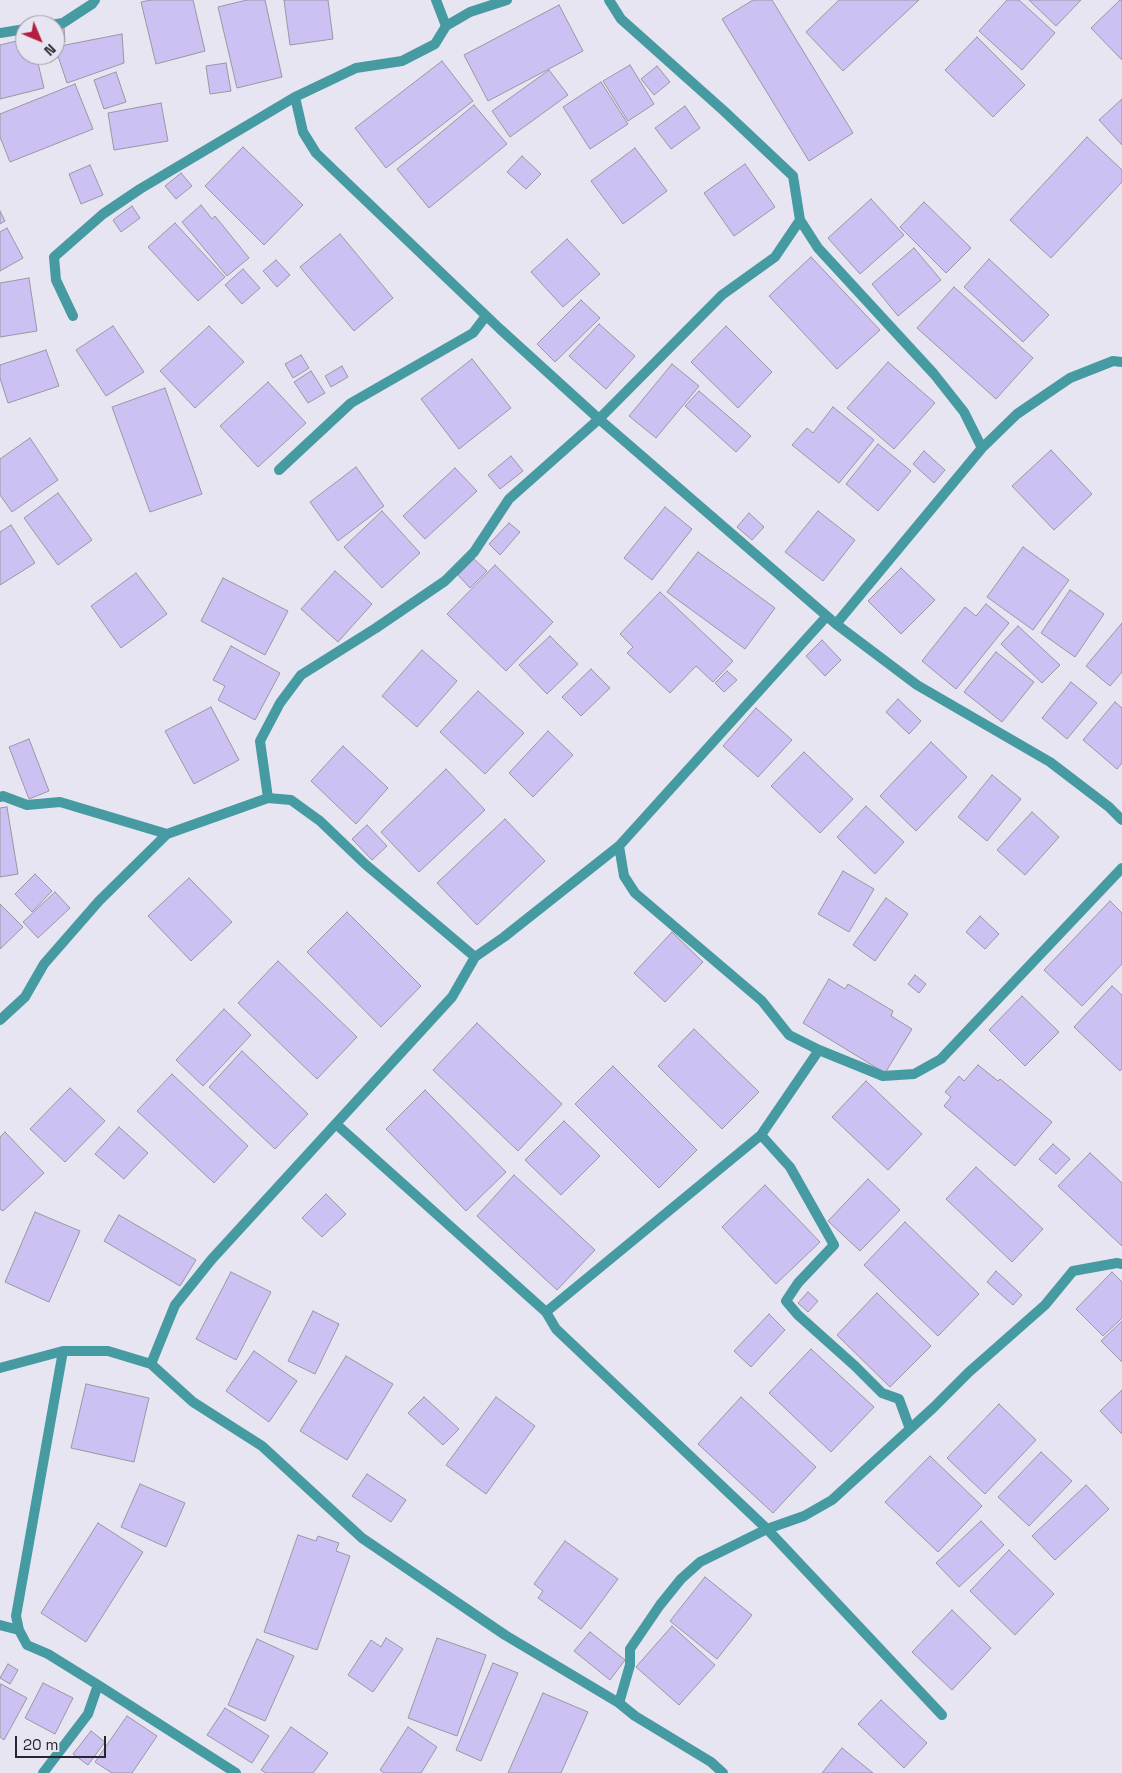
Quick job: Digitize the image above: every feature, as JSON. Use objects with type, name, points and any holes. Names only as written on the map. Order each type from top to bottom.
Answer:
[{"type":"street","points":[[65,22],[96,0]]},
{"type":"street","points":[[436,0],[446,26]]},
{"type":"street","points":[[73,316],[56,280],[54,257],[103,214],[140,189],[295,97],[356,68],[402,61],[435,44],[446,26],[470,12],[507,0]]},
{"type":"street","points":[[609,0],[621,19],[793,176],[800,220],[818,248],[934,374],[964,412],[982,448]]},
{"type":"street","points":[[0,33],[15,31]]},
{"type":"street","points":[[295,97],[302,132],[316,153],[486,316],[599,419],[826,617],[917,685],[1050,762],[1110,807],[1122,820]]},
{"type":"street","points":[[268,798],[260,740],[280,703],[301,675],[376,628],[445,580],[474,552],[509,499],[599,419],[722,295],[775,257],[800,220]]},
{"type":"street","points":[[279,470],[350,403],[473,332],[486,316]]},
{"type":"street","points":[[836,624],[982,448],[1017,414],[1070,378],[1113,361],[1122,362]]},
{"type":"street","points":[[152,1364],[175,1305],[212,1259],[452,996],[475,957],[504,937],[619,846],[826,617]]},
{"type":"street","points":[[0,797],[3,796],[27,805],[60,802],[167,834]]},
{"type":"street","points":[[0,1020],[25,996],[44,964],[99,901],[167,834],[268,798],[291,800],[320,821],[365,864],[475,957]]},
{"type":"street","points":[[619,846],[624,876],[635,893],[762,1001],[789,1035],[819,1050],[883,1076],[914,1074],[941,1059],[1122,868]]},
{"type":"street","points":[[546,1312],[761,1135],[819,1050]]},
{"type":"street","points":[[336,1124],[546,1312],[556,1329],[767,1529],[942,1716]]},
{"type":"street","points":[[761,1135],[790,1167],[834,1245],[798,1283],[786,1301],[798,1315],[882,1393],[899,1399],[910,1429]]},
{"type":"street","points":[[619,1703],[630,1665],[630,1649],[660,1605],[681,1579],[700,1562],[767,1529],[804,1516],[832,1500],[910,1429],[968,1372],[1045,1304],[1073,1270],[1116,1263],[1122,1264]]},
{"type":"street","points":[[63,1351],[16,1616],[19,1630],[27,1645],[48,1654],[236,1773]]},
{"type":"street","points":[[0,1368],[63,1351],[108,1351],[152,1364],[193,1402],[262,1446],[362,1538],[505,1635],[619,1703],[635,1716],[711,1762],[723,1773]]},
{"type":"street","points":[[0,1625],[19,1630]]},
{"type":"street","points":[[43,1773],[88,1714],[98,1685]]},
{"type":"building","points":[[151,0],[193,0],[205,51],[156,64],[141,2]]},
{"type":"building","points":[[247,0],[265,0],[282,77],[237,88],[218,7]]},
{"type":"building","points":[[284,0],[328,0],[333,39],[290,45]]},
{"type":"building","points":[[753,0],[772,0],[853,133],[809,161],[722,19]]},
{"type":"building","points":[[839,0],[919,0],[843,71],[806,32]]},
{"type":"building","points":[[1007,0],[1019,0],[1055,33],[1022,70],[979,31]]},
{"type":"building","points":[[1029,0],[1081,0],[1056,26]]},
{"type":"building","points":[[1122,0],[1122,60],[1091,28]]},
{"type":"building","points":[[559,5],[583,51],[488,101],[464,55]]},
{"type":"building","points":[[122,34],[124,63],[67,83],[61,65],[65,65],[65,45]]},
{"type":"building","points":[[977,37],[1025,85],[993,117],[945,70]]},
{"type":"building","points":[[15,41],[15,65],[38,65],[44,88],[0,99],[0,45]]},
{"type":"building","points":[[442,61],[473,101],[386,168],[355,128]]},
{"type":"building","points":[[226,63],[231,91],[210,94],[206,66]]},
{"type":"building","points":[[630,65],[654,104],[628,121],[603,81]]},
{"type":"building","points":[[657,66],[670,82],[654,95],[641,79]]},
{"type":"building","points":[[549,70],[568,95],[510,137],[492,111]]},
{"type":"building","points":[[116,72],[126,102],[104,109],[94,80]]},
{"type":"building","points":[[601,82],[628,124],[590,149],[563,107]]},
{"type":"building","points":[[75,84],[93,129],[10,162],[0,137],[0,114]]},
{"type":"building","points":[[1122,99],[1122,145],[1099,120]]},
{"type":"building","points":[[161,103],[168,141],[114,150],[108,113]]},
{"type":"building","points":[[474,105],[507,144],[429,208],[397,169]]},
{"type":"building","points":[[685,106],[700,128],[671,149],[655,128]]},
{"type":"building","points":[[1087,137],[1122,170],[1122,182],[1051,258],[1010,220]]},
{"type":"building","points":[[243,147],[303,205],[264,245],[205,186]]},
{"type":"building","points":[[635,148],[667,191],[623,224],[591,181]]},
{"type":"building","points":[[522,156],[541,174],[526,189],[507,172]]},
{"type":"building","points":[[745,164],[775,207],[734,236],[704,193]]},
{"type":"building","points":[[90,165],[103,195],[81,204],[69,174]]},
{"type":"building","points":[[181,173],[192,186],[176,199],[165,186]]},
{"type":"building","points":[[871,199],[904,235],[860,274],[828,238]]},
{"type":"building","points":[[924,202],[971,248],[946,273],[900,227]]},
{"type":"building","points":[[201,205],[212,219],[215,216],[249,258],[227,276],[182,222]]},
{"type":"building","points":[[132,206],[140,218],[121,232],[113,220]]},
{"type":"building","points":[[0,211],[5,221],[0,224]]},
{"type":"building","points":[[175,223],[225,277],[198,301],[148,247]]},
{"type":"building","points":[[7,228],[23,258],[0,271],[0,232]]},
{"type":"building","points":[[340,234],[393,298],[354,331],[300,267]]},
{"type":"building","points":[[567,239],[600,274],[563,307],[531,272]]},
{"type":"building","points":[[914,248],[941,280],[898,316],[872,284]]},
{"type":"building","points":[[811,257],[880,330],[837,369],[769,296]]},
{"type":"building","points":[[989,259],[1049,315],[1023,342],[964,287]]},
{"type":"building","points":[[276,260],[290,275],[277,287],[263,271]]},
{"type":"building","points":[[243,269],[260,288],[242,304],[225,285]]},
{"type":"building","points":[[29,278],[37,331],[0,337],[0,283]]},
{"type":"building","points":[[954,287],[1033,358],[996,399],[917,328]]},
{"type":"building","points":[[581,300],[600,318],[555,362],[537,344]]},
{"type":"building","points":[[599,324],[635,356],[606,389],[569,356]]},
{"type":"building","points":[[113,326],[144,372],[106,396],[76,350]]},
{"type":"building","points":[[209,326],[244,362],[195,408],[160,371]]},
{"type":"building","points":[[726,326],[772,372],[738,408],[691,362]]},
{"type":"building","points":[[46,350],[59,386],[8,403],[0,378],[0,365]]},
{"type":"building","points":[[301,355],[309,368],[293,378],[285,364]]},
{"type":"building","points":[[472,359],[511,408],[459,449],[421,399]]},
{"type":"building","points":[[888,362],[935,403],[894,449],[847,408]]},
{"type":"building","points":[[672,364],[699,386],[656,438],[629,416]]},
{"type":"building","points":[[342,366],[348,377],[331,387],[325,376]]},
{"type":"building","points":[[311,371],[325,393],[308,403],[294,382]]},
{"type":"building","points":[[268,382],[306,423],[258,467],[220,426]]},
{"type":"building","points":[[165,388],[202,494],[150,512],[112,407]]},
{"type":"building","points":[[699,391],[751,436],[736,452],[685,406]]},
{"type":"building","points":[[833,407],[874,440],[839,483],[792,445],[807,428],[813,433]]},
{"type":"building","points":[[30,438],[58,480],[12,512],[0,495],[0,459]]},
{"type":"building","points":[[878,444],[911,471],[878,511],[846,484]]},
{"type":"building","points":[[1051,450],[1092,494],[1054,530],[1012,486]]},
{"type":"building","points":[[924,451],[945,470],[934,483],[913,464]]},
{"type":"building","points":[[511,456],[523,471],[500,489],[488,475]]},
{"type":"building","points":[[356,467],[384,506],[338,541],[310,502]]},
{"type":"building","points":[[455,468],[477,491],[425,539],[403,516]]},
{"type":"building","points":[[58,493],[92,540],[58,565],[24,518]]},
{"type":"building","points":[[665,507],[692,529],[652,580],[624,558]]},
{"type":"building","points":[[382,511],[420,553],[382,588],[344,547]]},
{"type":"building","points":[[818,511],[855,540],[823,581],[785,552]]},
{"type":"building","points":[[749,513],[764,527],[752,540],[737,527]]},
{"type":"building","points":[[509,523],[520,532],[500,555],[489,544]]},
{"type":"building","points":[[11,525],[35,563],[0,585],[0,532]]},
{"type":"building","points":[[1023,547],[1069,580],[1033,630],[987,597]]},
{"type":"building","points":[[698,552],[775,608],[745,649],[667,592]]},
{"type":"building","points":[[474,559],[487,571],[470,588],[458,575]]},
{"type":"building","points":[[495,565],[553,622],[506,671],[447,614]]},
{"type":"building","points":[[901,568],[935,600],[901,634],[868,601]]},
{"type":"building","points":[[335,571],[372,604],[338,642],[301,609]]},
{"type":"building","points":[[136,573],[167,614],[121,648],[91,606]]},
{"type":"building","points":[[223,578],[288,611],[265,655],[201,621]]},
{"type":"building","points":[[1070,590],[1104,614],[1075,657],[1041,633]]},
{"type":"building","points":[[660,592],[733,661],[713,682],[696,666],[670,693],[627,653],[633,647],[620,634]]},
{"type":"building","points":[[986,604],[1009,623],[956,689],[922,661],[965,607],[976,616]]},
{"type":"building","points":[[1122,623],[1122,672],[1110,686],[1086,666]]},
{"type":"building","points":[[1018,626],[1060,665],[1042,683],[1001,644]]},
{"type":"building","points":[[550,636],[578,664],[547,694],[519,665]]},
{"type":"building","points":[[822,640],[841,660],[825,676],[806,656]]},
{"type":"building","points":[[231,646],[280,673],[255,720],[218,700],[225,686],[213,680]]},
{"type":"building","points":[[422,650],[457,681],[417,727],[382,696]]},
{"type":"building","points":[[996,652],[1034,682],[1002,722],[964,692]]},
{"type":"building","points":[[591,669],[610,688],[581,716],[562,697]]},
{"type":"building","points":[[727,671],[737,680],[724,692],[715,683]]},
{"type":"building","points":[[1071,682],[1097,703],[1067,739],[1042,718]]},
{"type":"building","points":[[478,691],[524,733],[485,774],[440,732]]},
{"type":"building","points":[[898,699],[921,721],[909,734],[886,712]]},
{"type":"building","points":[[1115,702],[1122,708],[1122,763],[1117,769],[1083,740]]},
{"type":"building","points":[[211,707],[239,760],[194,784],[165,731]]},
{"type":"building","points":[[756,708],[792,740],[758,777],[723,746]]},
{"type":"building","points":[[548,731],[573,755],[533,797],[509,773]]},
{"type":"building","points":[[29,739],[49,791],[29,799],[9,747]]},
{"type":"building","points":[[931,742],[967,777],[916,831],[880,796]]},
{"type":"building","points":[[343,746],[388,788],[356,824],[311,781]]},
{"type":"building","points":[[804,752],[853,799],[820,833],[771,786]]},
{"type":"building","points":[[446,769],[485,810],[419,872],[381,832]]},
{"type":"building","points":[[992,775],[1021,799],[987,841],[958,817]]},
{"type":"building","points":[[866,806],[904,842],[875,874],[837,837]]},
{"type":"building","points":[[7,807],[18,874],[0,877],[0,808]]},
{"type":"building","points":[[1032,812],[1059,837],[1025,875],[997,850]]},
{"type":"building","points":[[505,819],[545,861],[477,925],[437,883]]},
{"type":"building","points":[[367,825],[387,846],[372,860],[352,839]]},
{"type":"building","points":[[843,871],[874,889],[849,932],[818,914]]},
{"type":"building","points":[[35,874],[52,891],[32,912],[15,894]]},
{"type":"building","points":[[189,878],[232,922],[191,961],[148,916]]},
{"type":"building","points":[[55,892],[70,908],[38,938],[23,922]]},
{"type":"building","points":[[886,898],[908,914],[875,961],[853,945]]},
{"type":"building","points":[[1110,901],[1122,913],[1122,964],[1082,1006],[1044,970]]},
{"type":"building","points":[[0,904],[23,927],[0,949]]},
{"type":"building","points":[[347,912],[421,986],[381,1027],[307,952]]},
{"type":"building","points":[[980,916],[999,934],[985,949],[966,932]]},
{"type":"building","points":[[672,932],[703,962],[665,1002],[634,973]]},
{"type":"building","points":[[278,961],[357,1037],[317,1079],[238,1003]]},
{"type":"building","points":[[915,975],[926,984],[919,993],[908,984]]},
{"type":"building","points":[[829,979],[845,989],[848,984],[893,1011],[891,1016],[912,1029],[885,1073],[803,1023]]},
{"type":"building","points":[[1112,986],[1122,995],[1122,1069],[1120,1071],[1074,1027]]},
{"type":"building","points":[[1022,996],[1059,1032],[1025,1066],[989,1030]]},
{"type":"building","points":[[224,1009],[251,1035],[203,1086],[176,1060]]},
{"type":"building","points":[[477,1023],[562,1104],[518,1151],[433,1070]]},
{"type":"building","points":[[694,1029],[759,1092],[722,1129],[658,1066]]},
{"type":"building","points":[[242,1051],[308,1114],[275,1149],[209,1087]]},
{"type":"building","points":[[978,1065],[998,1081],[1000,1079],[1052,1122],[1015,1166],[944,1106],[951,1097],[945,1092],[959,1076],[964,1081]]},
{"type":"building","points":[[613,1066],[697,1150],[659,1188],[575,1104]]},
{"type":"building","points":[[172,1074],[248,1146],[214,1183],[137,1111]]},
{"type":"building","points":[[866,1081],[922,1134],[888,1170],[832,1117]]},
{"type":"building","points":[[70,1088],[105,1121],[65,1162],[30,1129]]},
{"type":"building","points":[[425,1090],[506,1172],[466,1211],[386,1129]]},
{"type":"building","points":[[564,1121],[600,1156],[561,1195],[525,1160]]},
{"type":"building","points":[[119,1127],[148,1153],[124,1179],[95,1154]]},
{"type":"building","points":[[5,1132],[44,1173],[3,1211],[0,1209],[0,1137]]},
{"type":"building","points":[[1053,1144],[1070,1159],[1056,1174],[1039,1159]]},
{"type":"building","points":[[1090,1153],[1122,1183],[1122,1246],[1058,1186]]},
{"type":"building","points":[[976,1167],[1043,1229],[1012,1262],[946,1199]]},
{"type":"building","points":[[514,1175],[595,1250],[557,1290],[477,1216]]},
{"type":"building","points":[[868,1179],[900,1210],[860,1251],[828,1221]]},
{"type":"building","points":[[765,1185],[820,1242],[776,1284],[722,1227]]},
{"type":"building","points":[[326,1194],[346,1214],[322,1237],[302,1218]]},
{"type":"building","points":[[35,1212],[80,1231],[49,1302],[5,1282]]},
{"type":"building","points":[[119,1215],[196,1260],[180,1286],[104,1241]]},
{"type":"building","points":[[905,1222],[979,1294],[938,1336],[864,1265]]},
{"type":"building","points":[[996,1271],[1022,1295],[1013,1305],[987,1282]]},
{"type":"building","points":[[231,1272],[271,1292],[236,1360],[196,1339]]},
{"type":"building","points":[[1112,1272],[1122,1282],[1122,1318],[1103,1336],[1076,1309]]},
{"type":"building","points":[[808,1292],[818,1301],[808,1312],[798,1303]]},
{"type":"building","points":[[877,1293],[931,1346],[890,1387],[837,1335]]},
{"type":"building","points":[[313,1311],[339,1324],[315,1374],[288,1361]]},
{"type":"building","points":[[769,1314],[785,1330],[751,1367],[734,1351]]},
{"type":"building","points":[[1122,1321],[1122,1362],[1101,1341]]},
{"type":"building","points":[[811,1349],[874,1407],[831,1452],[769,1393]]},
{"type":"building","points":[[254,1351],[297,1381],[269,1422],[226,1391]]},
{"type":"building","points":[[346,1356],[393,1384],[347,1460],[300,1431]]},
{"type":"building","points":[[86,1384],[149,1398],[134,1462],[71,1448]]},
{"type":"building","points":[[1122,1390],[1122,1434],[1100,1411]]},
{"type":"building","points":[[424,1397],[459,1429],[443,1445],[408,1413]]},
{"type":"building","points":[[496,1397],[535,1426],[486,1494],[446,1465]]},
{"type":"building","points":[[741,1397],[816,1467],[773,1513],[698,1444]]},
{"type":"building","points":[[999,1404],[1036,1440],[985,1494],[947,1458]]},
{"type":"building","points":[[1041,1452],[1072,1481],[1029,1526],[998,1497]]},
{"type":"building","points":[[930,1456],[982,1506],[938,1552],[885,1502]]},
{"type":"building","points":[[367,1474],[406,1500],[391,1522],[352,1496]]},
{"type":"building","points":[[140,1484],[185,1503],[166,1547],[121,1527]]},
{"type":"building","points":[[1086,1485],[1109,1509],[1055,1560],[1032,1536]]},
{"type":"building","points":[[981,1521],[1004,1545],[959,1587],[936,1563]]},
{"type":"building","points":[[98,1523],[143,1552],[86,1642],[41,1613]]},
{"type":"building","points":[[298,1535],[316,1541],[318,1536],[339,1543],[336,1551],[350,1556],[317,1650],[264,1632]]},
{"type":"building","points":[[565,1541],[618,1579],[581,1629],[538,1598],[543,1591],[534,1584]]},
{"type":"building","points":[[1009,1550],[1054,1594],[1015,1635],[970,1591]]},
{"type":"building","points":[[705,1577],[752,1615],[717,1659],[670,1621]]},
{"type":"building","points":[[952,1610],[991,1648],[952,1690],[912,1652]]},
{"type":"building","points":[[672,1626],[715,1665],[679,1705],[636,1667]]},
{"type":"building","points":[[590,1632],[625,1660],[610,1680],[574,1651]]},
{"type":"building","points":[[386,1638],[403,1649],[373,1692],[348,1675],[371,1640],[381,1647]]},
{"type":"building","points":[[437,1638],[486,1655],[457,1736],[408,1718]]},
{"type":"building","points":[[257,1639],[294,1656],[265,1721],[228,1705]]},
{"type":"building","points":[[493,1663],[518,1673],[481,1761],[456,1750]]},
{"type":"building","points":[[8,1664],[18,1670],[10,1684],[0,1678]]},
{"type":"building","points":[[43,1683],[73,1698],[55,1734],[25,1718]]},
{"type":"building","points":[[1,1684],[27,1698],[4,1740],[0,1737]]},
{"type":"building","points":[[543,1693],[588,1712],[561,1773],[508,1773]]},
{"type":"building","points":[[881,1700],[927,1743],[904,1768],[858,1724]]},
{"type":"building","points":[[225,1708],[269,1736],[252,1763],[207,1735]]},
{"type":"building","points":[[127,1716],[157,1736],[132,1773],[112,1773],[95,1762]]},
{"type":"building","points":[[291,1727],[328,1753],[313,1773],[266,1773],[261,1770]]},
{"type":"building","points":[[408,1727],[437,1747],[421,1773],[384,1773],[380,1770]]},
{"type":"building","points":[[91,1731],[105,1742],[88,1765],[73,1754]]},
{"type":"building","points":[[842,1748],[858,1761],[873,1773],[822,1773]]}]
